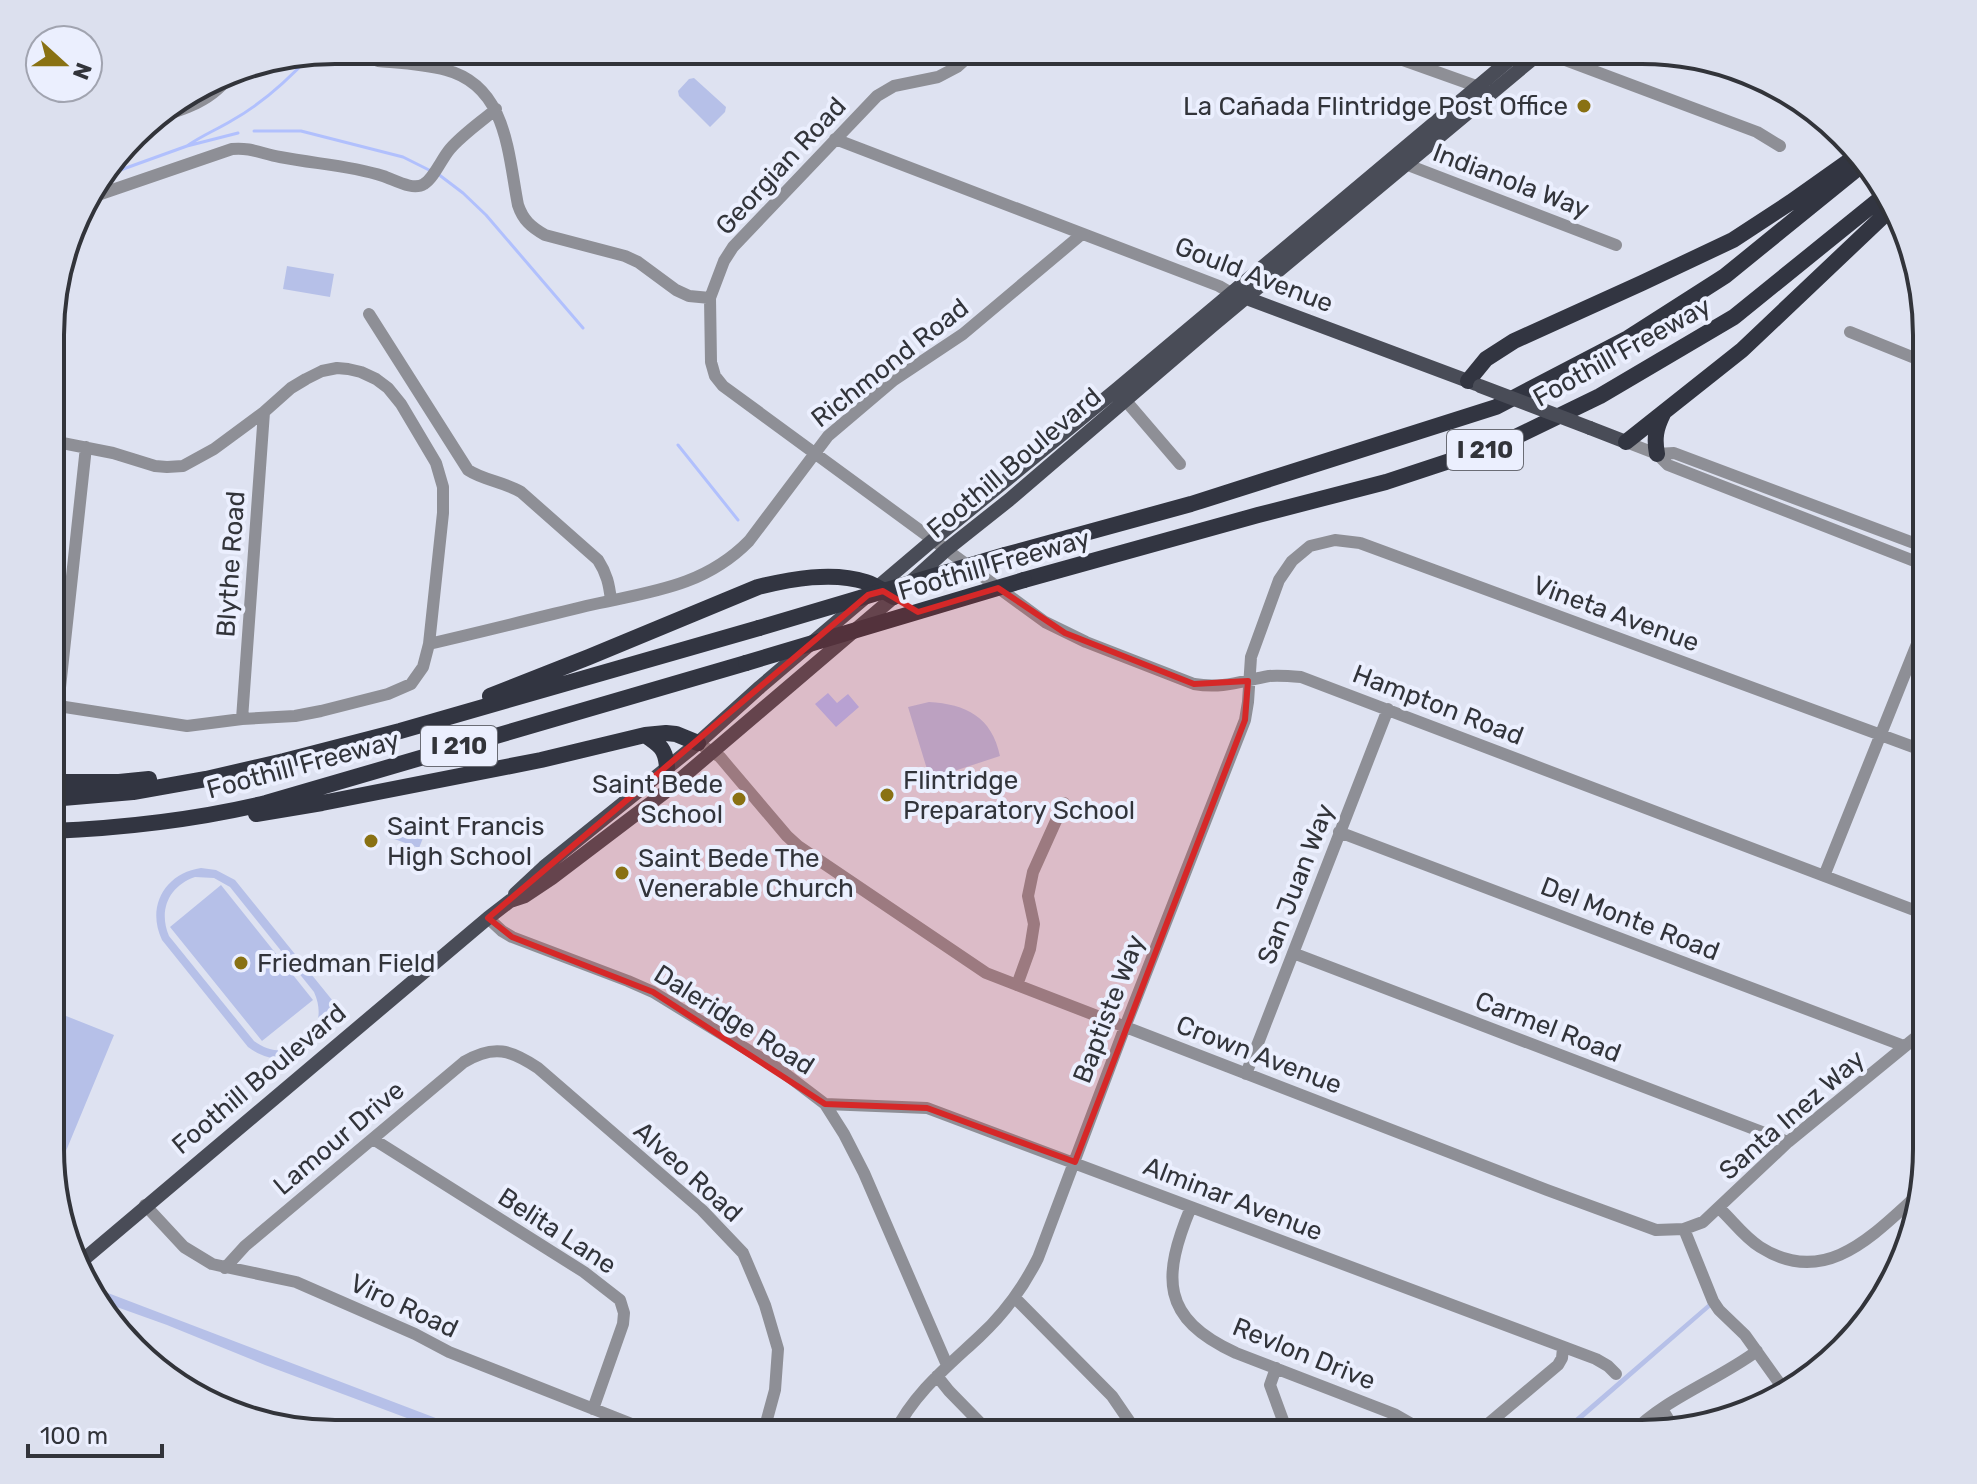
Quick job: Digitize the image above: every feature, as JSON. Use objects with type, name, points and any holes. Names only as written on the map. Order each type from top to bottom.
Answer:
[{"type":"highway","points":[[1474,383],[1486,359],[1514,341],[1733,240],[1850,161]]},
{"type":"highway","name":"Foothill Freeway","points":[[65,798],[133,792],[206,779],[400,731],[1191,504],[1496,407],[1628,338],[1725,276],[1856,169]]},
{"type":"highway","name":"Foothill Freeway","points":[[65,831],[171,821],[266,803],[1024,580],[1386,482],[1501,444],[1600,396],[1734,317],[1877,201]]},
{"type":"highway","points":[[1626,442],[1742,350],[1885,215]]},
{"type":"highway","points":[[1657,454],[1654,439],[1656,428],[1665,411]]},
{"type":"highway","points":[[400,731],[758,587],[785,580],[850,578],[867,582],[894,597]]},
{"type":"highway","points":[[171,821],[281,811],[541,760],[645,735],[676,734],[705,747]]},
{"type":"highway","points":[[645,735],[662,748],[667,768]]},
{"type":"highway","points":[[65,782],[206,779]]},
{"type":"main road","name":"Foothill Boulevard","points":[[510,901],[525,896],[552,878],[664,793],[760,687],[933,540],[1246,298],[1407,164],[1507,65]]},
{"type":"main road","name":"Foothill Boulevard","points":[[87,1257],[510,901],[544,867],[667,768],[705,747],[894,597],[1009,500],[1231,293],[1389,159],[1521,65]]},
{"type":"main road","name":"Gould Avenue","points":[[1231,293],[1626,442]]},
{"type":"street","points":[[400,64],[450,71],[480,88],[496,109],[518,205],[522,216],[533,228],[545,235],[625,256],[676,290],[689,296],[710,298]]},
{"type":"street","name":"Georgian Road","points":[[946,550],[733,396],[715,376],[711,362],[710,298],[724,261],[733,247],[877,96],[894,86],[938,77],[960,64]]},
{"type":"street","points":[[1414,65],[1482,91]]},
{"type":"street","points":[[1578,65],[1757,132],[1780,146]]},
{"type":"street","points":[[190,107],[208,96]]},
{"type":"street","points":[[105,192],[241,148],[371,172],[412,186],[425,184],[452,147],[496,109]]},
{"type":"street","name":"Gould Avenue","points":[[835,139],[1231,293]]},
{"type":"street","name":"Indianola Way","points":[[1389,159],[1616,245]]},
{"type":"street","name":"Richmond Road","points":[[429,644],[656,592],[703,576],[738,553],[828,436],[894,380],[963,334],[1082,234]]},
{"type":"street","points":[[369,314],[468,470],[521,492],[598,560],[609,582],[611,600]]},
{"type":"street","points":[[1850,332],[1913,357]]},
{"type":"street","points":[[64,443],[155,466],[183,466],[214,449],[291,388],[322,371],[337,368],[361,372],[388,388],[436,463],[443,487],[429,644],[423,667],[411,684],[356,703],[295,716],[187,726],[64,707]]},
{"type":"street","points":[[1121,395],[1180,464]]},
{"type":"street","name":"Blythe Road","points":[[242,719],[264,412]]},
{"type":"street","name":"Gould Avenue","points":[[1626,442],[1657,454],[1668,465],[1913,560]]},
{"type":"street","points":[[64,628],[86,447]]},
{"type":"street","name":"Gould Avenue","points":[[1657,454],[1674,453],[1913,543]]},
{"type":"street","points":[[440,475],[468,470]]},
{"type":"street","name":"Vineta Avenue","points":[[1292,561],[1310,546],[1335,540],[1360,543],[1913,747]]},
{"type":"street","name":"Hampton Road","points":[[946,550],[1045,622],[1086,642],[1194,684],[1211,687],[1272,676],[1301,677],[1912,909]]},
{"type":"street","name":"Baptiste Way","points":[[902,1419],[912,1403],[947,1365],[981,1336],[1015,1298],[1038,1258],[1245,720],[1251,657],[1279,580],[1292,561]]},
{"type":"street","points":[[1824,876],[1913,655]]},
{"type":"street","name":"San Juan Way","points":[[1246,1074],[1388,709]]},
{"type":"street","name":"Crown Avenue","points":[[705,747],[720,757],[798,846],[986,973],[1643,1226],[1656,1230],[1684,1229]]},
{"type":"street","points":[[1017,985],[1030,949],[1034,924],[1028,896],[1033,872],[1064,803]]},
{"type":"street","name":"Del Monte Road","points":[[1339,832],[1904,1046]]},
{"type":"street","name":"Daleridge Road","points":[[488,918],[512,937],[653,992],[779,1069],[825,1104],[864,1173],[947,1365]]},
{"type":"street","name":"Carmel Road","points":[[1293,953],[1788,1142]]},
{"type":"street","name":"Santa Inez Way","points":[[1684,1229],[1703,1222],[1720,1209],[1788,1142],[1912,1040]]},
{"type":"street","name":"Lamour Drive","points":[[225,1268],[245,1246],[458,1066],[487,1051]]},
{"type":"street","name":"Alveo Road","points":[[487,1051],[512,1053],[538,1068],[702,1210],[743,1253],[765,1305],[778,1349],[775,1390],[767,1419]]},
{"type":"street","name":"Alminar Avenue","points":[[825,1104],[927,1108],[1596,1359],[1616,1374]]},
{"type":"street","name":"Belita Lane","points":[[373,1139],[584,1272],[620,1300],[623,1324],[593,1409]]},
{"type":"street","points":[[1720,1209],[1761,1248],[1794,1261],[1814,1261],[1831,1259],[1861,1245],[1907,1204]]},
{"type":"street","name":"Viro Road","points":[[145,1205],[184,1247],[212,1264],[296,1282],[449,1352],[619,1419]]},
{"type":"street","name":"Revlon Drive","points":[[1191,1207],[1172,1268],[1172,1283],[1175,1298],[1192,1326],[1214,1342],[1404,1420]]},
{"type":"street","points":[[1684,1229],[1713,1301],[1738,1326],[1779,1382]]},
{"type":"street","points":[[1015,1298],[1112,1396],[1128,1420]]},
{"type":"street","points":[[1493,1420],[1558,1365],[1563,1348]]},
{"type":"street","points":[[1645,1420],[1757,1351]]},
{"type":"street","points":[[1276,1368],[1270,1385],[1283,1420]]},
{"type":"street","points":[[937,1376],[977,1419]]},
{"type":"street","points":[[1662,1409],[1668,1418]]},
{"type":"highlighted area","points":[[998,588],[1065,633],[1194,684],[1248,681],[1245,720],[1075,1162],[927,1108],[825,1104],[653,992],[512,937],[488,918],[868,595],[883,591],[918,612]]},
{"type":"shaded area","points":[[694,78],[726,107],[710,127],[679,96],[678,91]]},
{"type":"shaded area","points":[[287,266],[334,274],[330,297],[283,289]]},
{"type":"shaded area","points":[[828,693],[837,703],[848,694],[859,707],[836,727],[815,704]]},
{"type":"shaded area","points":[[929,702],[955,706],[975,715],[991,731],[1000,756],[930,779],[908,707]]},
{"type":"shaded area","points":[[394,817],[427,828],[419,848],[386,836]]},
{"type":"shaded area","points":[[201,868],[216,870],[235,880],[341,1011],[335,1016],[328,1009],[320,1037],[301,1055],[275,1059],[248,1047],[162,940],[156,916],[158,904],[169,884],[188,871]],"holes":[[[195,877],[214,878],[230,887],[314,992],[318,1021],[313,1033],[294,1048],[268,1048],[254,1041],[169,936],[165,917],[172,893]]]},
{"type":"shaded area","name":"Friedman Field","points":[[221,885],[313,1000],[262,1041],[170,927]]},
{"type":"shaded area","points":[[65,1015],[114,1035],[65,1151]]},
{"type":"shaded area","points":[[106,1292],[439,1419],[410,1419],[115,1306]]},
{"type":"shaded area","points":[[1710,1302],[1712,1306],[1581,1420],[1573,1420]]},
{"type":"waterway","points":[[187,146],[253,107],[300,66]]},
{"type":"waterway","points":[[254,131],[301,131],[403,157],[431,171]]},
{"type":"waterway","points":[[120,170],[187,146],[238,133]]},
{"type":"waterway","points":[[438,174],[486,215],[583,328]]},
{"type":"waterway","points":[[678,445],[738,520]]},
{"type":"place","name":"La Cañada Flintridge Post Office","points":[[1584,106]]},
{"type":"place","name":"Flintridge Preparatory School","points":[[887,795]]},
{"type":"place","name":"Saint Bede School","points":[[739,799]]},
{"type":"place","name":"Saint Francis High School","points":[[371,841]]},
{"type":"place","name":"Saint Bede The Venerable Church","points":[[622,873]]},
{"type":"place","name":"Friedman Field","points":[[241,963]]}]
